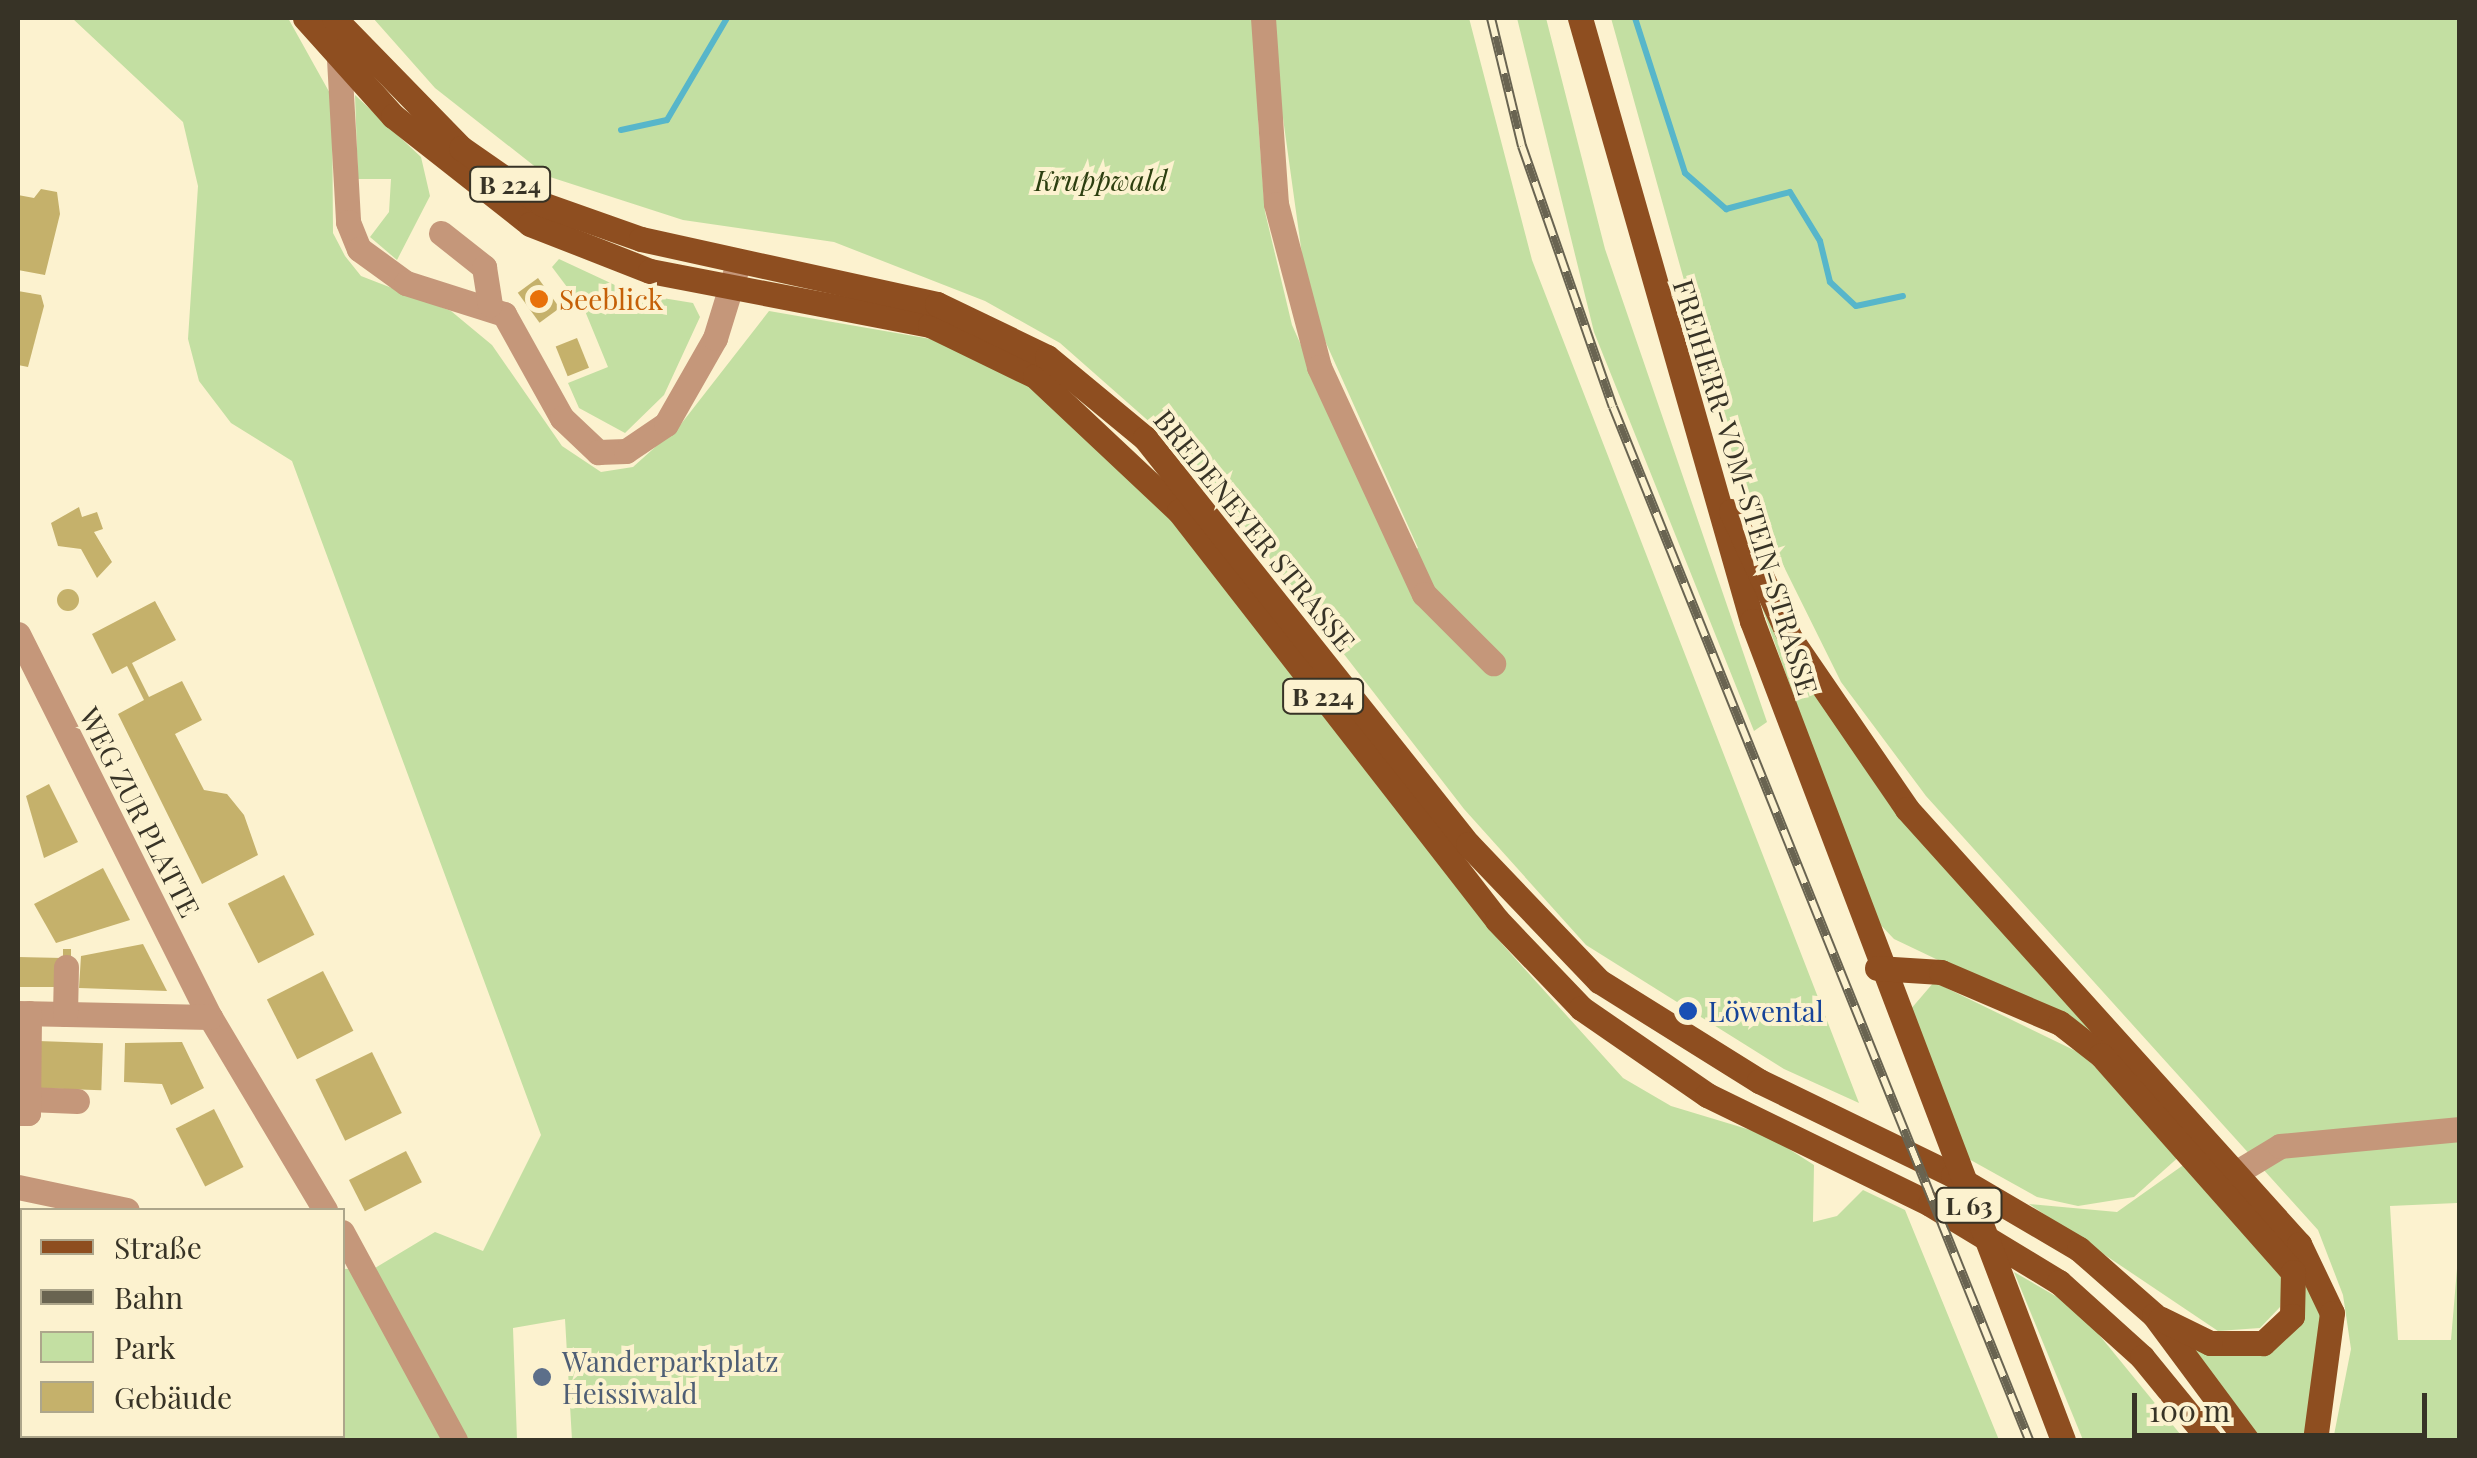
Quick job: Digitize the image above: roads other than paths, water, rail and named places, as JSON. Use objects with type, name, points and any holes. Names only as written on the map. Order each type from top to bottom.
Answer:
[{"type":"main road","name":"BREDENEYER STRASSE","points":[[305,18],[338,59],[447,165],[530,224],[650,270],[930,325],[1035,376],[1082,412],[1178,510],[1536,966],[1670,1073],[2009,1248],[2100,1312],[2210,1440]]},
{"type":"main road","name":"BREDENEYER STRASSE","points":[[334,18],[461,148],[542,204],[640,239],[740,257],[937,304],[1033,349],[1098,395],[1195,495],[1468,844],[1558,942],[1676,1034],[1992,1196],[2079,1250],[2154,1315],[2246,1440]]},
{"type":"main road","name":"FREIHERR-VOM-STEIN-STRASSE","points":[[1580,18],[1752,621],[1877,968]]},
{"type":"main road","points":[[1708,470],[1840,722],[2226,1177],[2288,1260],[2298,1293],[2292,1316],[2270,1340],[2233,1347],[2154,1315]]},
{"type":"main road","points":[[1877,968],[1941,972],[2060,1022],[2299,1244],[2332,1313],[2315,1440]]},
{"type":"main road","name":"L 63","points":[[1877,968],[2063,1440]]},
{"type":"street","points":[[1264,18],[1276,204],[1319,366],[1424,594],[1493,663]]},
{"type":"street","points":[[338,59],[348,222],[379,267],[490,305],[526,344],[585,444],[626,451],[666,424],[715,338],[740,257]]},
{"type":"street","points":[[441,233],[484,267],[490,305]]},
{"type":"street","name":"WEG ZUR PLATTE","points":[[18,634],[210,1016],[321,1208]]},
{"type":"street","points":[[64,1014],[66,967]]},
{"type":"street","points":[[77,1101],[23,1106],[23,1013],[210,1016]]},
{"type":"street","points":[[2226,1177],[2280,1146],[2460,1129]]},
{"type":"street","points":[[18,1187],[118,1208]]},
{"type":"street","points":[[345,1238],[455,1440]]},
{"type":"waterway","points":[[621,130],[667,120],[727,18]]},
{"type":"waterway","points":[[1635,18],[1685,173],[1726,209],[1790,192],[1820,241],[1830,282],[1856,306],[1903,296]]},
{"type":"railway","points":[[1491,18],[1522,146],[1613,407],[2029,1440]]},
{"type":"place","name":"Seeblick","points":[[539,299]]},
{"type":"place","name":"Löwental","points":[[1688,1011]]},
{"type":"place","name":"Wanderparkplatz Heissiwald","points":[[542,1377]]},
{"type":"park label","name":"Kruppwald","points":[[1101,180]]}]
